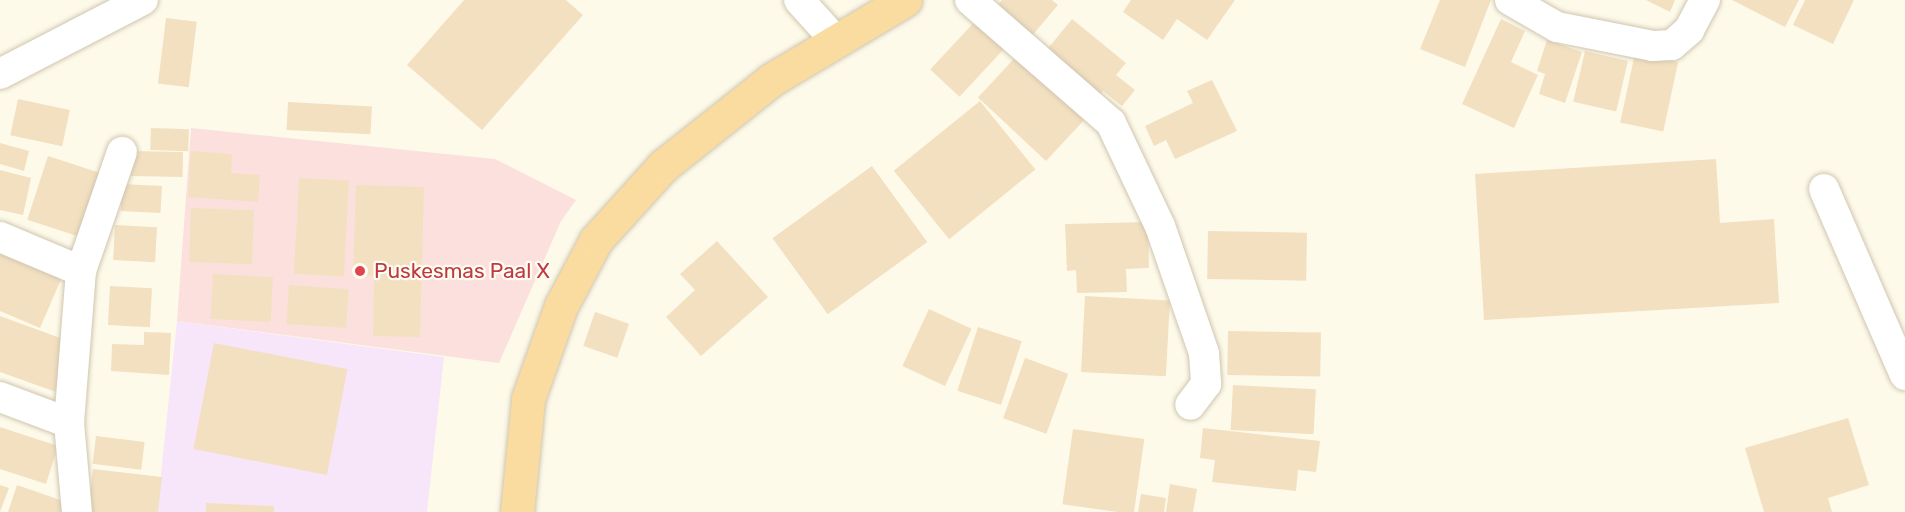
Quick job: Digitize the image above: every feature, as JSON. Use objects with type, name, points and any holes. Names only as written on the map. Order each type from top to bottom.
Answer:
[{"type":"highway","points":[[518,512],[528,399],[561,306],[596,240],[663,166],[771,80],[905,0]]},
{"type":"street","points":[[0,74],[143,0]]},
{"type":"street","points":[[799,0],[836,41]]},
{"type":"street","points":[[970,0],[1111,123],[1160,226],[1204,353],[1206,384],[1190,405]]},
{"type":"street","points":[[1510,0],[1557,27],[1653,46],[1671,45],[1689,30],[1705,0]]},
{"type":"street","points":[[77,512],[69,423],[81,271],[122,152]]},
{"type":"street","points":[[1824,189],[1905,375]]},
{"type":"street","points":[[0,237],[81,271]]},
{"type":"street","points":[[0,397],[69,423]]},
{"type":"shaded area","name":"Puskesmas Paal X","points":[[191,128],[495,159],[576,200],[561,221],[499,363],[177,321]]},
{"type":"shaded area","points":[[177,321],[444,357],[427,512],[157,512]]},
{"type":"building","points":[[464,0],[566,0],[583,15],[482,130],[407,65]]},
{"type":"building","points":[[1002,0],[1052,0],[1058,5],[1026,43],[991,13]]},
{"type":"building","points":[[1131,0],[1235,0],[1207,40],[1177,19],[1163,40],[1123,12]]},
{"type":"building","points":[[1440,0],[1491,0],[1465,67],[1420,49]]},
{"type":"building","points":[[1646,0],[1675,0],[1670,12]]},
{"type":"building","points":[[1732,0],[1799,0],[1785,27]]},
{"type":"building","points":[[1805,0],[1854,0],[1833,44],[1793,25]]},
{"type":"building","points":[[980,16],[1009,43],[959,97],[930,69]]},
{"type":"building","points":[[166,18],[197,22],[189,87],[158,84]]},
{"type":"building","points":[[1072,19],[1126,63],[1116,75],[1135,90],[1122,106],[1103,91],[1096,100],[1041,57]]},
{"type":"building","points":[[1501,19],[1525,31],[1511,62],[1538,75],[1514,128],[1462,104]]},
{"type":"building","points":[[1547,40],[1582,52],[1565,103],[1539,94],[1545,74],[1537,71]]},
{"type":"building","points":[[1025,47],[1093,110],[1046,161],[978,97]]},
{"type":"building","points":[[1585,51],[1628,61],[1616,112],[1573,102]]},
{"type":"building","points":[[1635,53],[1678,62],[1663,132],[1620,122]]},
{"type":"building","points":[[1212,80],[1237,131],[1175,159],[1166,140],[1154,146],[1145,126],[1193,103],[1187,91]]},
{"type":"building","points":[[18,99],[70,110],[62,146],[10,135]]},
{"type":"building","points":[[980,101],[1035,169],[949,239],[894,171]]},
{"type":"building","points":[[288,102],[372,106],[370,134],[287,130]]},
{"type":"building","points":[[151,128],[189,129],[188,151],[150,150]]},
{"type":"building","points":[[0,143],[29,151],[24,171],[0,164]]},
{"type":"building","points":[[131,151],[183,152],[183,177],[131,176]]},
{"type":"building","points":[[191,151],[232,154],[231,173],[260,175],[258,202],[188,197]]},
{"type":"building","points":[[48,156],[104,174],[83,238],[27,220]]},
{"type":"building","points":[[1716,159],[1720,223],[1774,219],[1779,303],[1484,320],[1475,174]]},
{"type":"building","points":[[872,166],[927,242],[828,314],[772,238]]},
{"type":"building","points":[[0,170],[31,178],[23,215],[0,210]]},
{"type":"building","points":[[299,178],[349,181],[344,276],[294,274]]},
{"type":"building","points":[[122,184],[162,186],[161,213],[121,211]]},
{"type":"building","points":[[356,185],[424,187],[420,337],[373,336],[374,276],[353,276]]},
{"type":"building","points":[[191,208],[254,210],[252,264],[189,262]]},
{"type":"building","points":[[1148,222],[1149,268],[1126,269],[1127,292],[1077,293],[1076,270],[1067,271],[1065,224]]},
{"type":"building","points":[[115,225],[157,227],[155,262],[113,260]]},
{"type":"building","points":[[1208,231],[1307,233],[1306,281],[1207,279]]},
{"type":"building","points":[[717,241],[768,297],[701,356],[666,317],[695,290],[680,274]]},
{"type":"building","points":[[0,251],[62,277],[40,328],[0,311]]},
{"type":"building","points":[[213,274],[273,277],[271,322],[211,319]]},
{"type":"building","points":[[289,285],[349,289],[346,328],[286,324]]},
{"type":"building","points":[[110,286],[152,288],[150,327],[108,325]]},
{"type":"building","points":[[1085,296],[1170,300],[1166,376],[1081,372]]},
{"type":"building","points":[[929,309],[972,329],[945,386],[902,366]]},
{"type":"building","points":[[595,312],[629,324],[617,358],[583,346]]},
{"type":"building","points":[[0,316],[74,343],[56,392],[0,372]]},
{"type":"building","points":[[978,327],[1022,341],[1001,405],[957,391]]},
{"type":"building","points":[[1228,331],[1321,333],[1320,377],[1227,375]]},
{"type":"building","points":[[144,332],[171,333],[169,375],[111,371],[112,344],[144,345]]},
{"type":"building","points":[[214,343],[348,369],[327,475],[193,449]]},
{"type":"building","points":[[1025,358],[1068,374],[1046,434],[1003,418]]},
{"type":"building","points":[[1233,385],[1316,389],[1314,434],[1231,430]]},
{"type":"building","points":[[1848,418],[1869,485],[1828,498],[1832,512],[1764,512],[1745,448]]},
{"type":"building","points":[[0,427],[58,446],[46,484],[0,469]]},
{"type":"building","points":[[1203,428],[1320,441],[1316,472],[1298,470],[1296,491],[1212,482],[1215,460],[1200,458]]},
{"type":"building","points":[[1073,429],[1144,439],[1134,512],[1062,504]]},
{"type":"building","points":[[96,436],[145,442],[141,470],[93,464]]},
{"type":"building","points":[[93,469],[162,477],[158,512],[88,512]]},
{"type":"building","points":[[1170,484],[1197,489],[1193,512],[1166,512]]},
{"type":"building","points":[[0,485],[9,488],[0,512]]},
{"type":"building","points":[[17,485],[69,503],[66,512],[8,512]]},
{"type":"building","points":[[1141,494],[1166,498],[1164,512],[1138,512]]},
{"type":"building","points":[[206,503],[274,506],[274,512],[206,512]]},
{"type":"place","name":"Puskesmas Paal X","points":[[360,271]]}]
